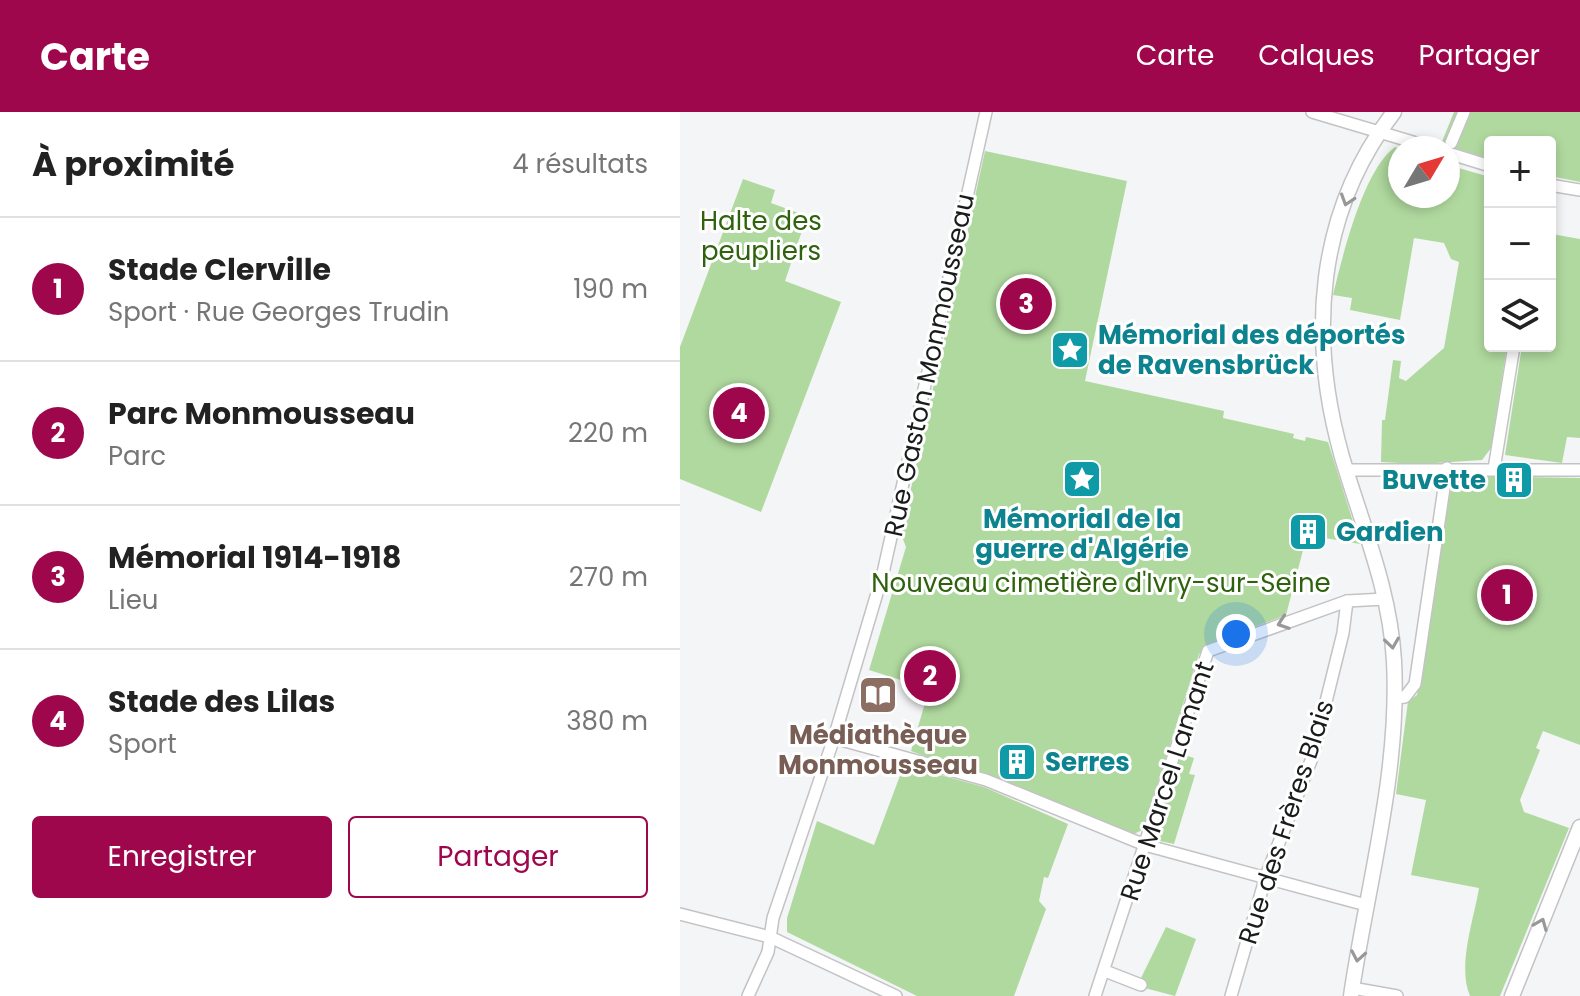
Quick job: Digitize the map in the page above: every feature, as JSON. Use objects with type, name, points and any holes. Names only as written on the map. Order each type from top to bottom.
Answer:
[{"type":"main road","points":[[1351,992],[1396,698],[1385,599],[1376,556],[1346,470],[1328,397],[1322,288],[1328,254],[1352,186],[1380,130],[1394,112]]},
{"type":"main road","points":[[1512,996],[1580,827]]},
{"type":"street","name":"Rue Gaston Monmousseau","points":[[748,996],[768,952],[795,846],[805,827],[834,738],[887,559],[986,112]]},
{"type":"street","points":[[1312,112],[1398,136]]},
{"type":"street","points":[[1455,136],[1464,112]]},
{"type":"street","points":[[1460,152],[1484,163]]},
{"type":"street","points":[[1556,186],[1580,190]]},
{"type":"street","points":[[1494,469],[1513,352]]},
{"type":"street","points":[[1396,698],[1405,697],[1415,684],[1447,468]]},
{"type":"street","points":[[1346,470],[1580,470]]},
{"type":"street","name":"Rue Marcel Lamant","points":[[1095,996],[1208,651],[1347,601],[1385,599]]},
{"type":"street","name":"Rue des Frères Blais","points":[[1231,996],[1266,876],[1312,758],[1343,633],[1347,601]]},
{"type":"street","points":[[834,738],[986,780],[1145,845],[1366,905]]},
{"type":"street","points":[[680,914],[770,937],[893,995]]},
{"type":"street","points":[[1105,971],[1141,985]]},
{"type":"street","points":[[1351,992],[1397,996]]},
{"type":"green space","points":[[1454,112],[1580,112],[1580,182],[1556,177],[1556,136],[1484,136],[1484,157],[1460,150],[1460,136],[1444,136]]},
{"type":"green space","name":"Nouveau cimetière d'Ivry-sur-Seine","points":[[985,151],[1127,181],[1085,381],[1224,411],[1223,418],[1294,434],[1293,438],[1305,441],[1306,437],[1328,442],[1360,544],[1307,535],[1286,615],[1209,644],[1199,654],[1142,830],[1134,834],[911,751],[929,689],[869,670],[906,547],[901,534]]},
{"type":"green space","points":[[1388,154],[1388,208],[1460,208],[1460,168],[1484,175],[1484,352],[1506,352],[1491,448],[1482,460],[1420,464],[1381,462],[1382,420],[1385,420],[1393,360],[1401,361],[1399,378],[1406,381],[1444,348],[1459,262],[1451,259],[1444,243],[1414,238],[1400,320],[1350,310],[1352,298],[1333,295],[1355,216]]},
{"type":"green space","name":"Halte des peupliers","points":[[743,179],[775,190],[771,203],[807,216],[785,281],[841,302],[761,512],[680,479],[680,347]]},
{"type":"green space","points":[[1556,235],[1580,239],[1580,438],[1567,437],[1562,463],[1505,455],[1521,352],[1556,352]]},
{"type":"green space","points":[[1457,476],[1580,478],[1580,745],[1543,731],[1536,748],[1540,750],[1520,800],[1524,812],[1569,828],[1500,996],[1470,996],[1466,984],[1468,942],[1479,888],[1411,875],[1426,800],[1396,794],[1408,701],[1417,695],[1452,481]]},
{"type":"green space","points":[[1181,754],[1194,758],[1189,774],[1195,775],[1174,844],[1160,841],[1156,834]]},
{"type":"green space","points":[[904,765],[984,787],[1068,824],[1048,878],[1044,877],[1039,901],[1046,909],[1014,996],[917,996],[787,932],[787,918],[817,821],[874,845]]},
{"type":"green space","points":[[1166,927],[1196,939],[1175,996],[1141,987],[1141,978]]},
{"type":"place","name":"Mémorial 1914-1918","points":[[1026,304]]},
{"type":"place","name":"Mémorial des déportés de Ravensbrück","points":[[1070,350]]},
{"type":"place","name":"Stade des Lilas","points":[[739,413]]},
{"type":"place","name":"Mémorial de la guerre d'Algérie","points":[[1082,479]]},
{"type":"place","name":"Buvette","points":[[1514,480]]},
{"type":"place","name":"Gardien","points":[[1308,532]]},
{"type":"place","name":"Stade Clerville","points":[[1507,595]]},
{"type":"place","name":"Parc Monmousseau","points":[[930,676]]},
{"type":"place","name":"Médiathèque Monmousseau","points":[[878,695]]},
{"type":"place","name":"Serres","points":[[1017,762]]}]
